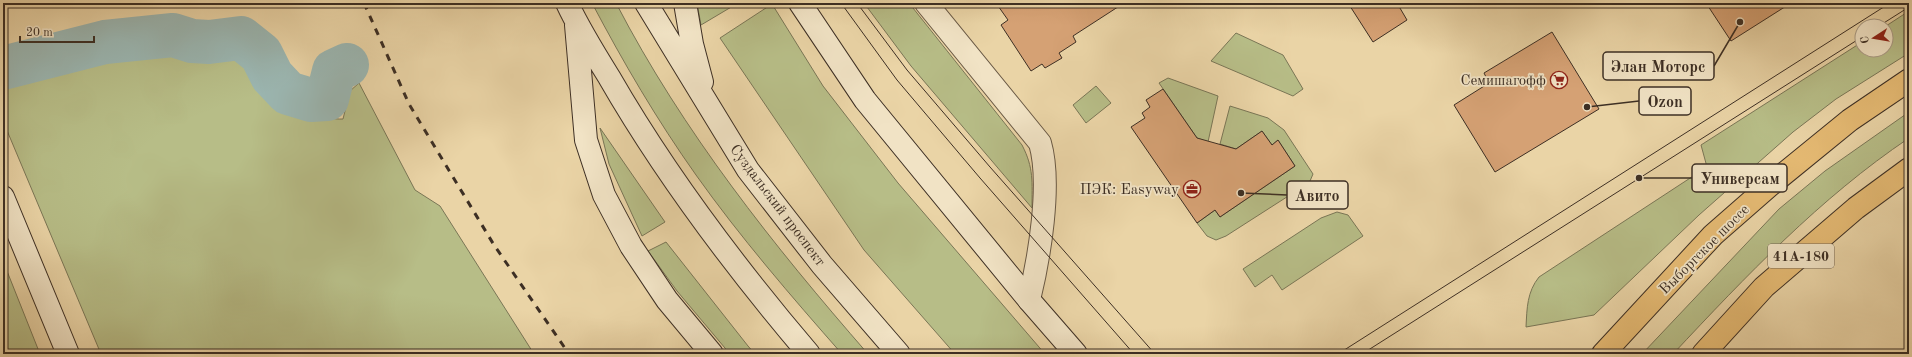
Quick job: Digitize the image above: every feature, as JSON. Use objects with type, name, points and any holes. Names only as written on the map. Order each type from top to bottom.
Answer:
[{"type":"main road","name":"Суздальский проспект","points":[[646,3],[748,170],[822,265],[899,354]]},
{"type":"main road","points":[[685,3],[692,44],[710,108]]},
{"type":"main road","points":[[800,3],[865,100],[1029,300],[1076,354]]},
{"type":"main road","points":[[926,3],[1040,144],[1044,156],[1042,226],[1036,273],[1029,300]]},
{"type":"main road","points":[[571,12],[586,140],[604,195],[631,246],[667,300],[712,354]]},
{"type":"main road","points":[[571,12],[629,112],[679,188],[730,256],[809,354]]},
{"type":"main road","name":"Выборгское шоссе","points":[[1603,354],[1713,235],[1746,205],[1808,152],[1844,124],[1909,80]]},
{"type":"main road","name":"41А-180","points":[[1703,354],[1764,287],[1856,208],[1909,169]]},
{"type":"main road","points":[[3,197],[68,354]]},
{"type":"green space","points":[[592,3],[616,3],[642,51],[700,142],[764,229],[868,354],[842,354],[748,244],[696,175],[654,112],[628,69]]},
{"type":"green space","points":[[697,3],[738,3],[701,25]]},
{"type":"green space","points":[[864,3],[909,3],[1022,145],[1029,161],[1032,183],[1032,208],[911,66]]},
{"type":"green space","points":[[772,4],[823,86],[898,183],[1045,354],[955,354],[864,250],[720,38]]},
{"type":"green space","points":[[1909,11],[1909,53],[1836,99],[1793,132],[1699,215],[1594,315],[1526,327],[1527,307],[1530,294],[1539,277],[1707,167],[1701,145],[1854,47],[1854,58],[1894,58],[1894,21]]},
{"type":"green space","points":[[1236,33],[1283,55],[1303,89],[1293,96],[1211,61]]},
{"type":"green space","points":[[169,43],[192,50],[250,59],[279,96],[285,101],[310,113],[327,118],[343,119],[350,91],[359,83],[415,190],[440,206],[534,354],[101,354],[3,121],[3,82],[88,56],[126,53]]},
{"type":"green space","points":[[1168,78],[1218,96],[1208,142],[1197,138],[1159,83]]},
{"type":"green space","points":[[1096,86],[1111,103],[1086,123],[1073,105]]},
{"type":"green space","points":[[1230,106],[1268,118],[1284,130],[1313,174],[1310,181],[1304,186],[1226,236],[1216,240],[1207,236],[1197,223],[1215,210],[1220,217],[1295,166],[1278,140],[1272,145],[1262,131],[1236,149],[1220,144]]},
{"type":"green space","points":[[1909,112],[1909,138],[1876,161],[1814,212],[1756,267],[1673,354],[1642,354],[1779,209],[1825,171]]},
{"type":"green space","points":[[600,128],[665,222],[642,236],[609,164]]},
{"type":"green space","points":[[1337,212],[1348,215],[1363,236],[1282,290],[1272,275],[1255,287],[1243,269],[1321,218]]},
{"type":"green space","points":[[666,242],[755,354],[730,354],[677,291],[648,251]]},
{"type":"green space","points":[[3,261],[40,354],[3,354]]},
{"type":"water","points":[[345,61],[349,69],[337,78],[337,99],[325,104],[311,100],[315,94],[324,92],[327,71],[330,64]]},
{"type":"building","points":[[996,3],[1124,3],[1073,36],[1076,42],[1059,53],[1062,58],[1045,68],[1042,64],[1031,71],[1001,25],[1008,20]]},
{"type":"building","points":[[1348,3],[1397,3],[1407,20],[1373,42]]},
{"type":"building","points":[[1706,3],[1791,3],[1731,41]]},
{"type":"building","points":[[1552,32],[1599,109],[1495,172],[1454,105],[1489,83],[1484,73]]},
{"type":"building","points":[[1163,89],[1197,138],[1236,149],[1262,131],[1272,145],[1278,140],[1295,166],[1220,217],[1215,210],[1197,223],[1131,127],[1145,118],[1142,113],[1150,107],[1146,100]]},
{"type":"waterway","points":[[3,68],[105,42],[173,35],[192,41],[209,42],[241,38],[261,54],[272,76],[288,93],[311,100],[327,99],[334,71],[347,65]]},
{"type":"tram line","points":[[841,3],[897,80],[980,178],[1134,354]]},
{"type":"tram line","points":[[857,3],[907,70],[990,167],[1155,354]]},
{"type":"tram line","points":[[1338,354],[1890,3]]},
{"type":"tram line","points":[[1892,18],[1909,7]]},
{"type":"tram line","points":[[1362,354],[1854,42]]},
{"type":"railway","points":[[364,3],[409,104],[494,245],[569,354]]},
{"type":"place","name":"Элан Моторс","points":[[1740,22]]},
{"type":"place","name":"Семишагофф","points":[[1559,80]]},
{"type":"place","name":"Ozon","points":[[1587,107]]},
{"type":"place","name":"Универсам","points":[[1639,178]]},
{"type":"place","name":"ПЭК: Easyway","points":[[1192,189]]},
{"type":"place","name":"Авито","points":[[1241,193]]}]
